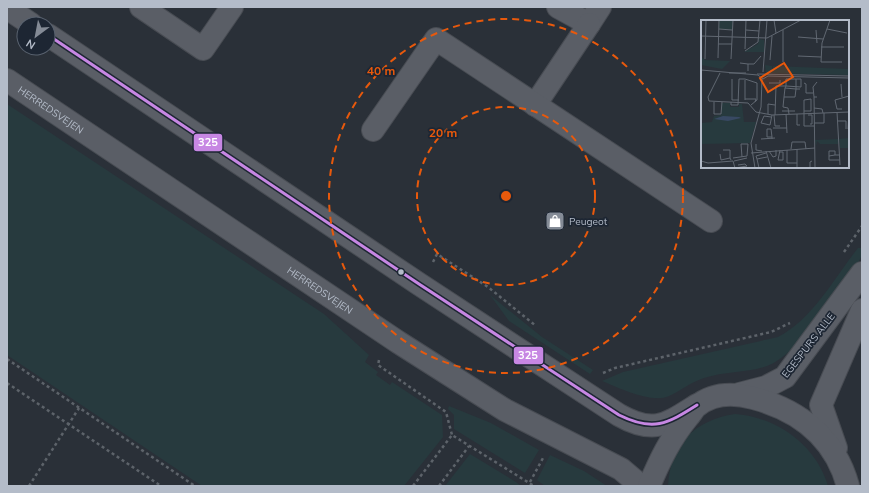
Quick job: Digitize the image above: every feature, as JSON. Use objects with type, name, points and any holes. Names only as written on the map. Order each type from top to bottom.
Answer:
[{"type":"street","points":[[141,7],[203,49],[232,7]]},
{"type":"street","points":[[535,105],[595,15],[558,7]]},
{"type":"street","points":[[7,8],[19,16]]},
{"type":"street","points":[[373,130],[436,39],[711,221]]},
{"type":"street","points":[[56,40],[419,284],[629,421],[653,426],[666,424],[719,396],[738,394],[773,403],[800,418],[822,437],[845,477]]},
{"type":"street","name":"HERREDSVEJEN","points":[[7,80],[388,335],[505,410],[621,469],[641,486]]},
{"type":"street","name":"EGESPURS ALLE","points":[[738,394],[766,387],[784,377],[862,273]]},
{"type":"street","points":[[845,477],[821,405],[862,310]]},
{"type":"street","points":[[649,486],[673,435],[698,406]]},
{"type":"path","points":[[844,252],[862,226]]},
{"type":"path","points":[[419,284],[437,254],[488,287],[539,329]]},
{"type":"path","points":[[598,371],[601,374],[615,368],[771,332],[784,327],[795,319]]},
{"type":"path","points":[[388,335],[378,365],[446,412],[452,435],[530,482],[534,486]]},
{"type":"path","points":[[7,360],[195,486]]},
{"type":"path","points":[[7,383],[161,486]]},
{"type":"path","points":[[28,486],[79,408]]},
{"type":"path","points":[[413,486],[452,435]]},
{"type":"path","points":[[530,482],[555,436]]},
{"type":"path","points":[[438,486],[470,446]]},
{"type":"green space","points":[[7,104],[324,314],[369,355],[365,362],[378,372],[376,375],[390,385],[392,382],[442,415],[443,437],[404,486],[202,486],[7,355]]},
{"type":"green space","points":[[858,248],[861,248],[862,255],[857,265],[816,322],[792,349],[767,366],[704,378],[669,396],[662,398],[645,397],[602,381],[623,372],[778,337],[791,329],[813,308]]},
{"type":"green space","points":[[490,295],[542,337],[593,370],[590,374],[509,321]]},
{"type":"green space","points":[[449,406],[491,423],[539,450],[525,473],[454,429],[454,415],[448,409]]},
{"type":"green space","points":[[735,414],[751,416],[766,421],[780,427],[793,436],[814,458],[822,471],[828,486],[668,486],[674,458],[687,436],[708,422]]},
{"type":"green space","points":[[470,454],[516,482],[521,486],[445,486]]},
{"type":"green space","points":[[550,455],[584,471],[607,486],[545,486],[537,480]]},
{"type":"transit line","name":"325","points":[[56,40],[419,284],[619,415],[641,423],[660,424],[677,417],[697,405]]},
{"type":"place","name":"Peugeot","points":[[555,221]]}]
